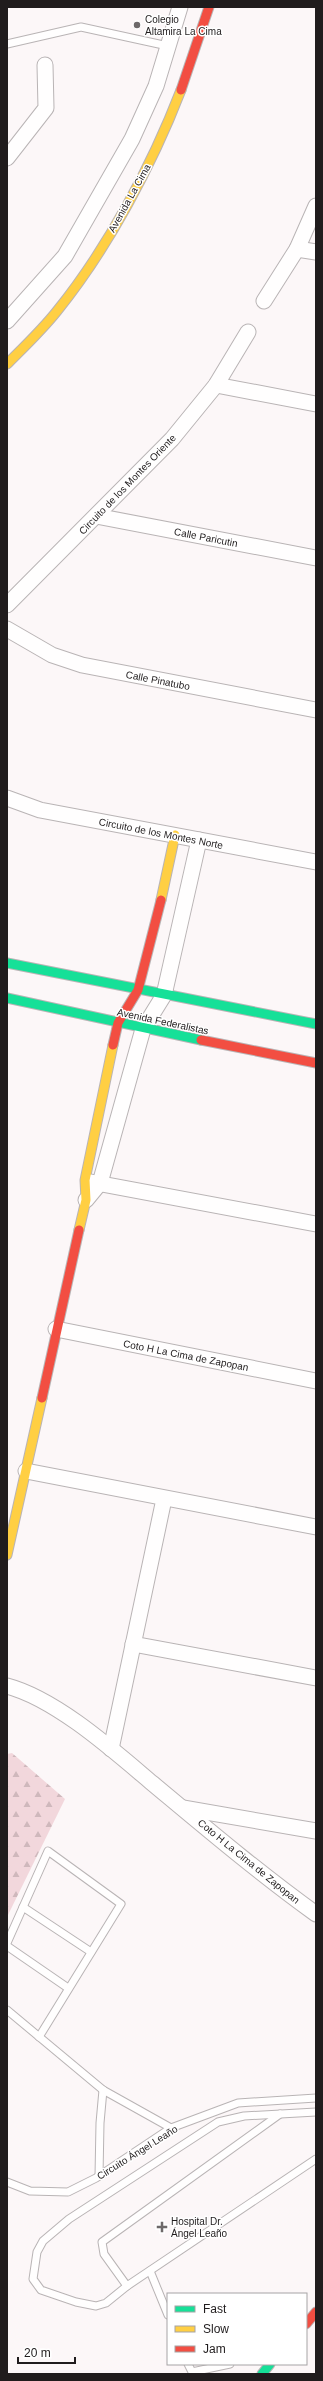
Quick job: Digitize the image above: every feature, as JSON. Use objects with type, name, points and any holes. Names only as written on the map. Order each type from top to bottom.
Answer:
[{"type":"street","name":"Avenida La Cima","points":[[7,364],[50,320],[86,273],[118,219],[157,148],[198,46],[209,7]]},
{"type":"street","points":[[7,321],[65,256],[132,139],[156,86],[168,46],[176,10]]},
{"type":"street","points":[[7,158],[46,108],[45,65]]},
{"type":"street","points":[[264,301],[297,248],[316,206]]},
{"type":"street","points":[[297,248],[316,252]]},
{"type":"street","name":"Circuito de los Montes Oriente","points":[[7,605],[172,438],[216,385],[248,332]]},
{"type":"street","points":[[216,385],[316,404]]},
{"type":"street","name":"Calle Paricutin","points":[[96,516],[316,558]]},
{"type":"street","name":"Calle Pinatubo","points":[[7,629],[52,655],[82,665],[316,710]]},
{"type":"street","name":"Circuito de los Montes Norte","points":[[7,798],[40,810],[316,862]]},
{"type":"street","points":[[7,1555],[86,1200],[85,1180],[118,1023],[138,990],[155,927],[174,836]]},
{"type":"street","points":[[86,1200],[100,1184],[143,1029],[164,995],[180,932],[199,840]]},
{"type":"street","points":[[155,927],[180,932]]},
{"type":"street","points":[[7,963],[316,1024]]},
{"type":"street","name":"Avenida Federalistas","points":[[7,998],[143,1029],[316,1063]]},
{"type":"street","points":[[85,1180],[316,1224]]},
{"type":"street","name":"Coto H La Cima de Zapopan","points":[[56,1330],[316,1381]]},
{"type":"street","points":[[26,1470],[164,1499],[316,1527]]},
{"type":"street","points":[[111,1749],[164,1499]]},
{"type":"street","points":[[133,1644],[316,1678]]},
{"type":"street","name":"Coto H La Cima de Zapopan","points":[[7,1686],[25,1691],[96,1736],[274,1884],[316,1914]]},
{"type":"street","name":"Coto H La Cima de Zapopan","points":[[182,1808],[316,1831]]},
{"type":"street","points":[[307,2323],[316,2312]]},
{"type":"street","points":[[262,2374],[269,2365]]},
{"type":"lane","points":[[7,44],[81,27],[168,46]]},
{"type":"lane","points":[[39,2037],[68,1988],[122,1904],[48,1851],[7,1945],[68,1988]]},
{"type":"lane","points":[[23,1907],[91,1952]]},
{"type":"lane","points":[[7,2010],[103,2090],[172,2128]]},
{"type":"lane","points":[[99,2176],[100,2123],[103,2090]]},
{"type":"lane","name":"Circuito Ángel Leaño","points":[[7,2182],[30,2191],[68,2192],[99,2176],[172,2128],[238,2103],[316,2098]]},
{"type":"lane","points":[[316,2112],[244,2116],[218,2122],[69,2219],[43,2241],[37,2252],[33,2279],[41,2290],[76,2302],[96,2306],[106,2303],[127,2286],[316,2159]]},
{"type":"lane","points":[[127,2286],[104,2254],[102,2242],[280,2114]]},
{"type":"lane","points":[[150,2271],[167,2313]]},
{"type":"lane","points":[[188,2365],[192,2372],[225,2365]]},
{"type":"green space","points":[[12,1753],[65,1799],[7,1917],[7,1754]]},
{"type":"traffic: fast","points":[[7,963],[316,1024]]},
{"type":"traffic: fast","points":[[7,998],[201,1040]]},
{"type":"traffic: fast","points":[[262,2374],[269,2365]]},
{"type":"traffic: slow","points":[[7,364],[51,318],[94,260],[127,205],[157,147],[181,90]]},
{"type":"traffic: slow","points":[[161,900],[175,835]]},
{"type":"traffic: slow","points":[[79,1230],[86,1200],[85,1180],[113,1045]]},
{"type":"traffic: slow","points":[[7,1555],[42,1398]]},
{"type":"traffic: jam","points":[[181,90],[209,7]]},
{"type":"traffic: jam","points":[[113,1045],[118,1023],[138,990],[161,900]]},
{"type":"traffic: jam","points":[[201,1040],[316,1063]]},
{"type":"traffic: jam","points":[[42,1398],[79,1230]]},
{"type":"traffic: jam","points":[[307,2323],[316,2312]]},
{"type":"place","name":"Colegio Altamira La Cima","points":[[137,25]]},
{"type":"place","name":"Hospital Dr. Ángel Leaño","points":[[162,2227]]}]
